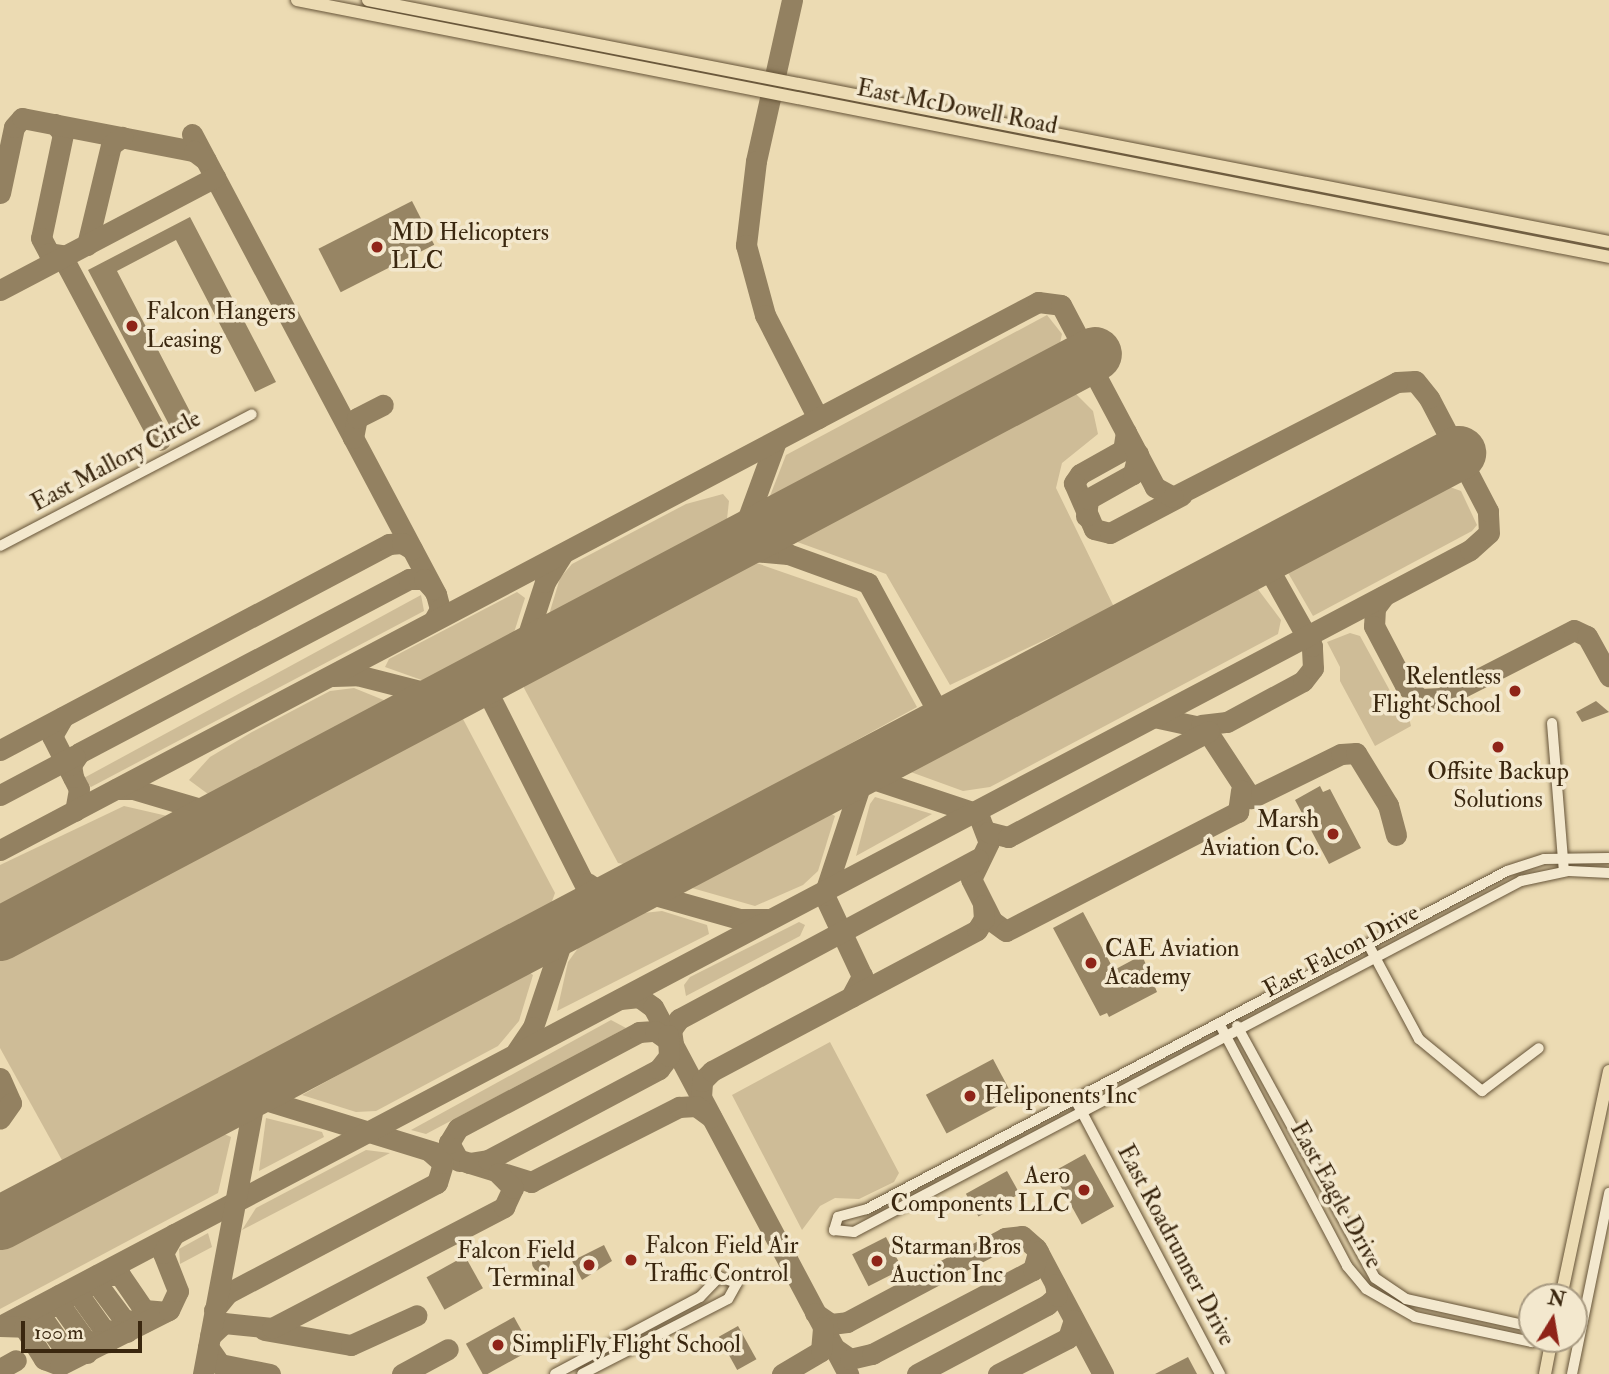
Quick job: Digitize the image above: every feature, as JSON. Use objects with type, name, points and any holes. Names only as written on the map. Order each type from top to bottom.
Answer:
[{"type":"main road","name":"East McDowell Road","points":[[297,0],[1609,257]]},
{"type":"main road","name":"East McDowell Road","points":[[368,0],[1609,242]]},
{"type":"main road","points":[[1564,1283],[1608,1077]]},
{"type":"main road","points":[[1545,1374],[1548,1353]]},
{"type":"street","name":"East Mallory Circle","points":[[0,546],[252,414]]},
{"type":"street","points":[[1552,723],[1564,871]]},
{"type":"street","name":"East Falcon Drive","points":[[1609,858],[1563,857],[1507,871],[867,1209],[838,1217],[834,1230],[854,1232],[1521,881],[1564,871],[1609,873]]},
{"type":"street","points":[[1368,944],[1373,958],[1419,1039],[1482,1091],[1539,1048]]},
{"type":"street","name":"East Eagle Drive","points":[[1232,1017],[1363,1263],[1384,1286],[1419,1303],[1518,1324]]},
{"type":"street","name":"East Eagle Drive","points":[[1219,1023],[1347,1266],[1375,1297],[1415,1317],[1518,1339]]},
{"type":"street","name":"East Roadrunner Drive","points":[[1075,1099],[1220,1374]]},
{"type":"street","points":[[1289,1156],[1302,1150]]},
{"type":"street","points":[[1572,1374],[1609,1193]]},
{"type":"street","points":[[555,1374],[700,1297],[719,1277],[737,1283],[728,1299],[582,1374]]},
{"type":"shaded area","points":[[1047,315],[1062,334],[1058,352],[766,506],[786,455]]},
{"type":"shaded area","points":[[1076,394],[1093,411],[1098,434],[1062,463],[1056,488],[1114,607],[950,685],[886,574],[789,539],[1051,400]]},
{"type":"shaded area","points":[[1447,486],[1461,491],[1477,525],[1472,531],[1313,616],[1287,571]]},
{"type":"shaded area","points":[[723,494],[729,501],[726,528],[548,618],[560,578],[572,564],[686,504]]},
{"type":"shaded area","points":[[748,560],[857,598],[917,707],[629,865],[618,863],[524,688],[525,681]]},
{"type":"shaded area","points":[[1257,588],[1281,620],[1278,634],[990,787],[963,791],[908,771]]},
{"type":"shaded area","points":[[517,592],[525,598],[511,642],[430,683],[385,667],[389,659]]},
{"type":"shaded area","points":[[421,595],[424,611],[91,787],[82,779]]},
{"type":"shaded area","points":[[1350,633],[1360,636],[1395,700],[1407,709],[1411,726],[1375,746],[1340,681],[1340,667],[1327,642]]},
{"type":"shaded area","points":[[354,688],[391,703],[221,794],[208,794],[189,780],[210,757],[252,732],[330,691]]},
{"type":"shaded area","points":[[454,717],[463,719],[555,893],[551,904],[63,1162],[0,1048],[0,955]]},
{"type":"shaded area","points":[[875,797],[932,814],[856,856],[870,804]]},
{"type":"shaded area","points":[[124,806],[176,818],[0,911],[0,865]]},
{"type":"shaded area","points":[[828,812],[835,816],[818,871],[803,885],[755,906],[692,888]]},
{"type":"shaded area","points":[[662,911],[707,925],[709,934],[557,1011],[568,962],[581,944],[634,914]]},
{"type":"shaded area","points":[[799,922],[805,925],[800,936],[686,996],[684,985],[690,977]]},
{"type":"shaded area","points":[[527,971],[533,975],[519,1021],[498,1046],[376,1111],[356,1112],[302,1095]]},
{"type":"shaded area","points":[[611,1020],[626,1028],[426,1134],[411,1130]]},
{"type":"shaded area","points":[[830,1042],[899,1173],[894,1182],[859,1199],[835,1198],[820,1206],[802,1230],[732,1095]]},
{"type":"shaded area","points":[[266,1118],[322,1132],[324,1137],[259,1171]]},
{"type":"shaded area","points":[[222,1133],[231,1137],[218,1193],[0,1309],[0,1250]]},
{"type":"shaded area","points":[[366,1150],[390,1153],[242,1230],[256,1208]]},
{"type":"shaded area","points":[[208,1233],[212,1247],[180,1264],[179,1249]]},
{"type":"building","name":"MD Helicopters LLC","points":[[412,201],[434,245],[341,292],[318,249]]},
{"type":"building","name":"Falcon Hangers Leasing","points":[[190,217],[276,382],[255,392],[176,240],[117,271],[198,427],[176,438],[88,270]]},
{"type":"building","points":[[1596,701],[1609,712],[1582,722],[1576,712]]},
{"type":"building","name":"Marsh Aviation Co.","points":[[1320,786],[1323,792],[1330,789],[1361,848],[1329,864],[1295,800]]},
{"type":"building","name":"CAE Aviation Academy","points":[[1083,912],[1114,970],[1142,955],[1157,992],[1109,1017],[1107,1013],[1100,1016],[1053,928]]},
{"type":"building","name":"Heliponents Inc","points":[[993,1059],[1014,1098],[947,1134],[926,1095]]},
{"type":"building","name":"Aero Components LLC","points":[[1085,1154],[1114,1206],[1082,1224],[1053,1172]]},
{"type":"building","points":[[1007,1171],[1020,1194],[978,1217],[966,1194]]},
{"type":"building","name":"Starman Bros Auction Inc","points":[[886,1237],[902,1269],[868,1286],[852,1254]]},
{"type":"building","name":"Falcon Field Terminal","points":[[604,1245],[612,1261],[582,1280],[572,1261]]},
{"type":"building","points":[[537,1254],[545,1254],[550,1263],[548,1270],[537,1272],[532,1267],[532,1259]]},
{"type":"building","points":[[465,1256],[483,1288],[444,1310],[427,1277]]},
{"type":"building","name":"SimpliFly Flight School","points":[[514,1317],[532,1349],[487,1374],[483,1374],[466,1344]]},
{"type":"building","points":[[738,1326],[756,1359],[737,1370],[719,1337]]},
{"type":"building","points":[[1188,1357],[1197,1374],[1155,1374]]},
{"type":"taxiway","points":[[792,0],[756,161],[746,245],[765,315],[818,418]]},
{"type":"taxiway","points":[[0,193],[14,127],[22,118],[194,151],[206,160]]},
{"type":"taxiway","points":[[55,124],[63,134],[41,238],[49,253],[67,256]]},
{"type":"taxiway","points":[[192,134],[436,594],[440,609],[434,620]]},
{"type":"taxiway","points":[[87,245],[111,145],[122,137]]},
{"type":"taxiway","points":[[0,290],[215,177]]},
{"type":"taxiway","points":[[63,258],[160,440]]},
{"type":"taxiway","points":[[0,850],[1038,302],[1061,305],[1089,358]]},
{"type":"taxiway","points":[[0,1326],[1470,550],[1489,533],[1488,511],[1429,398],[1415,381],[1397,382],[1173,497],[1155,487],[1087,359]]},
{"type":"taxiway","points":[[353,438],[357,418],[383,405]]},
{"type":"taxiway","points":[[1126,432],[1123,450],[1080,474],[1074,483],[1094,529],[1110,533],[1182,495]]},
{"type":"taxiway","points":[[727,549],[742,534],[776,441]]},
{"type":"taxiway","points":[[1086,516],[1088,499],[1133,474],[1138,454]]},
{"type":"taxiway","points":[[0,750],[389,544],[402,543],[412,549]]},
{"type":"taxiway","points":[[727,549],[788,554],[868,583],[944,723]]},
{"type":"taxiway","points":[[520,659],[545,582],[562,555]]},
{"type":"taxiway","points":[[1201,725],[1227,722],[1303,681],[1313,668],[1312,646],[1261,555]]},
{"type":"taxiway","points":[[73,777],[71,765],[79,753],[409,579],[424,579],[433,589]]},
{"type":"taxiway","points":[[1384,596],[1375,608],[1374,626],[1405,685],[1420,699],[1441,698],[1574,630],[1587,636],[1609,676]]},
{"type":"taxiway","points":[[505,667],[494,677],[490,697],[590,895],[568,923],[533,1027],[517,1051]]},
{"type":"taxiway","points":[[333,676],[357,675],[447,698]]},
{"type":"taxiway","points":[[459,691],[477,690],[490,697]]},
{"type":"taxiway","points":[[63,717],[52,736],[79,789],[75,811]]},
{"type":"taxiway","points":[[1154,717],[1205,728],[1251,798],[1341,754],[1356,753],[1388,805],[1396,835]]},
{"type":"taxiway","points":[[988,832],[1008,837],[1209,731]]},
{"type":"taxiway","points":[[0,795],[74,756]]},
{"type":"taxiway","points":[[851,997],[862,976],[824,895],[867,765]]},
{"type":"taxiway","points":[[852,772],[978,814],[989,842],[971,879],[992,921],[1006,931],[1238,812],[1241,790]]},
{"type":"taxiway","points":[[116,789],[133,789],[214,813],[235,810]]},
{"type":"taxiway","points":[[673,1044],[671,1030],[679,1019],[978,859]]},
{"type":"taxiway","points":[[587,883],[605,895],[633,889],[740,919],[768,919]]},
{"type":"taxiway","points":[[701,1097],[702,1081],[712,1071],[977,930],[984,919],[983,905]]},
{"type":"taxiway","points":[[620,999],[639,997],[653,1007],[848,1374]]},
{"type":"taxiway","points":[[459,1161],[449,1143],[458,1128],[639,1032],[655,1031],[671,1042]]},
{"type":"taxiway","points":[[469,1163],[488,1160],[659,1069],[669,1056],[668,1035]]},
{"type":"taxiway","points":[[0,1078],[11,1103],[0,1119]]},
{"type":"taxiway","points":[[203,1374],[254,1102],[272,1079]]},
{"type":"taxiway","points":[[228,1103],[262,1099],[531,1182],[679,1107],[696,1106],[711,1117]]},
{"type":"taxiway","points":[[214,1310],[228,1293],[437,1183],[443,1163],[429,1151]]},
{"type":"taxiway","points":[[210,1336],[224,1323],[272,1328],[504,1207],[513,1188],[498,1173]]},
{"type":"taxiway","points":[[0,1326],[24,1327],[44,1359],[60,1365],[169,1310],[178,1291],[163,1253],[174,1234]]},
{"type":"taxiway","points":[[815,1313],[831,1324],[847,1322],[1005,1238],[1022,1236],[1036,1248],[1103,1374]]},
{"type":"taxiway","points":[[833,1347],[850,1359],[872,1354],[1033,1270],[1038,1252]]},
{"type":"taxiway","points":[[97,1275],[120,1275],[144,1310],[165,1312]]},
{"type":"taxiway","points":[[917,1374],[1047,1305],[1057,1296],[1055,1284]]},
{"type":"taxiway","points":[[79,1285],[98,1285],[124,1320],[145,1322]]},
{"type":"taxiway","points":[[59,1295],[79,1295],[104,1330],[127,1332]]},
{"type":"taxiway","points":[[39,1306],[61,1306],[86,1341],[108,1342]]},
{"type":"taxiway","points":[[264,1330],[351,1345],[417,1315]]},
{"type":"taxiway","points":[[20,1316],[41,1316],[65,1350],[87,1353]]},
{"type":"taxiway","points":[[998,1374],[1068,1338],[1074,1320]]},
{"type":"taxiway","points":[[782,1374],[821,1351],[823,1327]]},
{"type":"taxiway","points":[[208,1347],[220,1364],[270,1374]]},
{"type":"taxiway","points":[[402,1374],[448,1349]]},
{"type":"taxiway","points":[[0,1369],[16,1360]]},
{"type":"runway","points":[[0,934],[1095,354]]},
{"type":"runway","points":[[0,1223],[1459,453]]},
{"type":"place","name":"MD Helicopters LLC","points":[[377,247]]},
{"type":"place","name":"Falcon Hangers Leasing","points":[[132,326]]},
{"type":"place","name":"Relentless Flight School","points":[[1515,691]]},
{"type":"place","name":"Offsite Backup Solutions","points":[[1498,747]]},
{"type":"place","name":"Marsh Aviation Co.","points":[[1333,834]]},
{"type":"place","name":"CAE Aviation Academy","points":[[1091,963]]},
{"type":"place","name":"Heliponents Inc","points":[[970,1096]]},
{"type":"place","name":"Aero Components LLC","points":[[1084,1190]]},
{"type":"place","name":"Falcon Field Air Traffic Control","points":[[631,1260]]},
{"type":"place","name":"Starman Bros Auction Inc","points":[[877,1261]]},
{"type":"place","name":"Falcon Field Terminal","points":[[589,1265]]},
{"type":"place","name":"SimpliFly Flight School","points":[[498,1345]]}]
